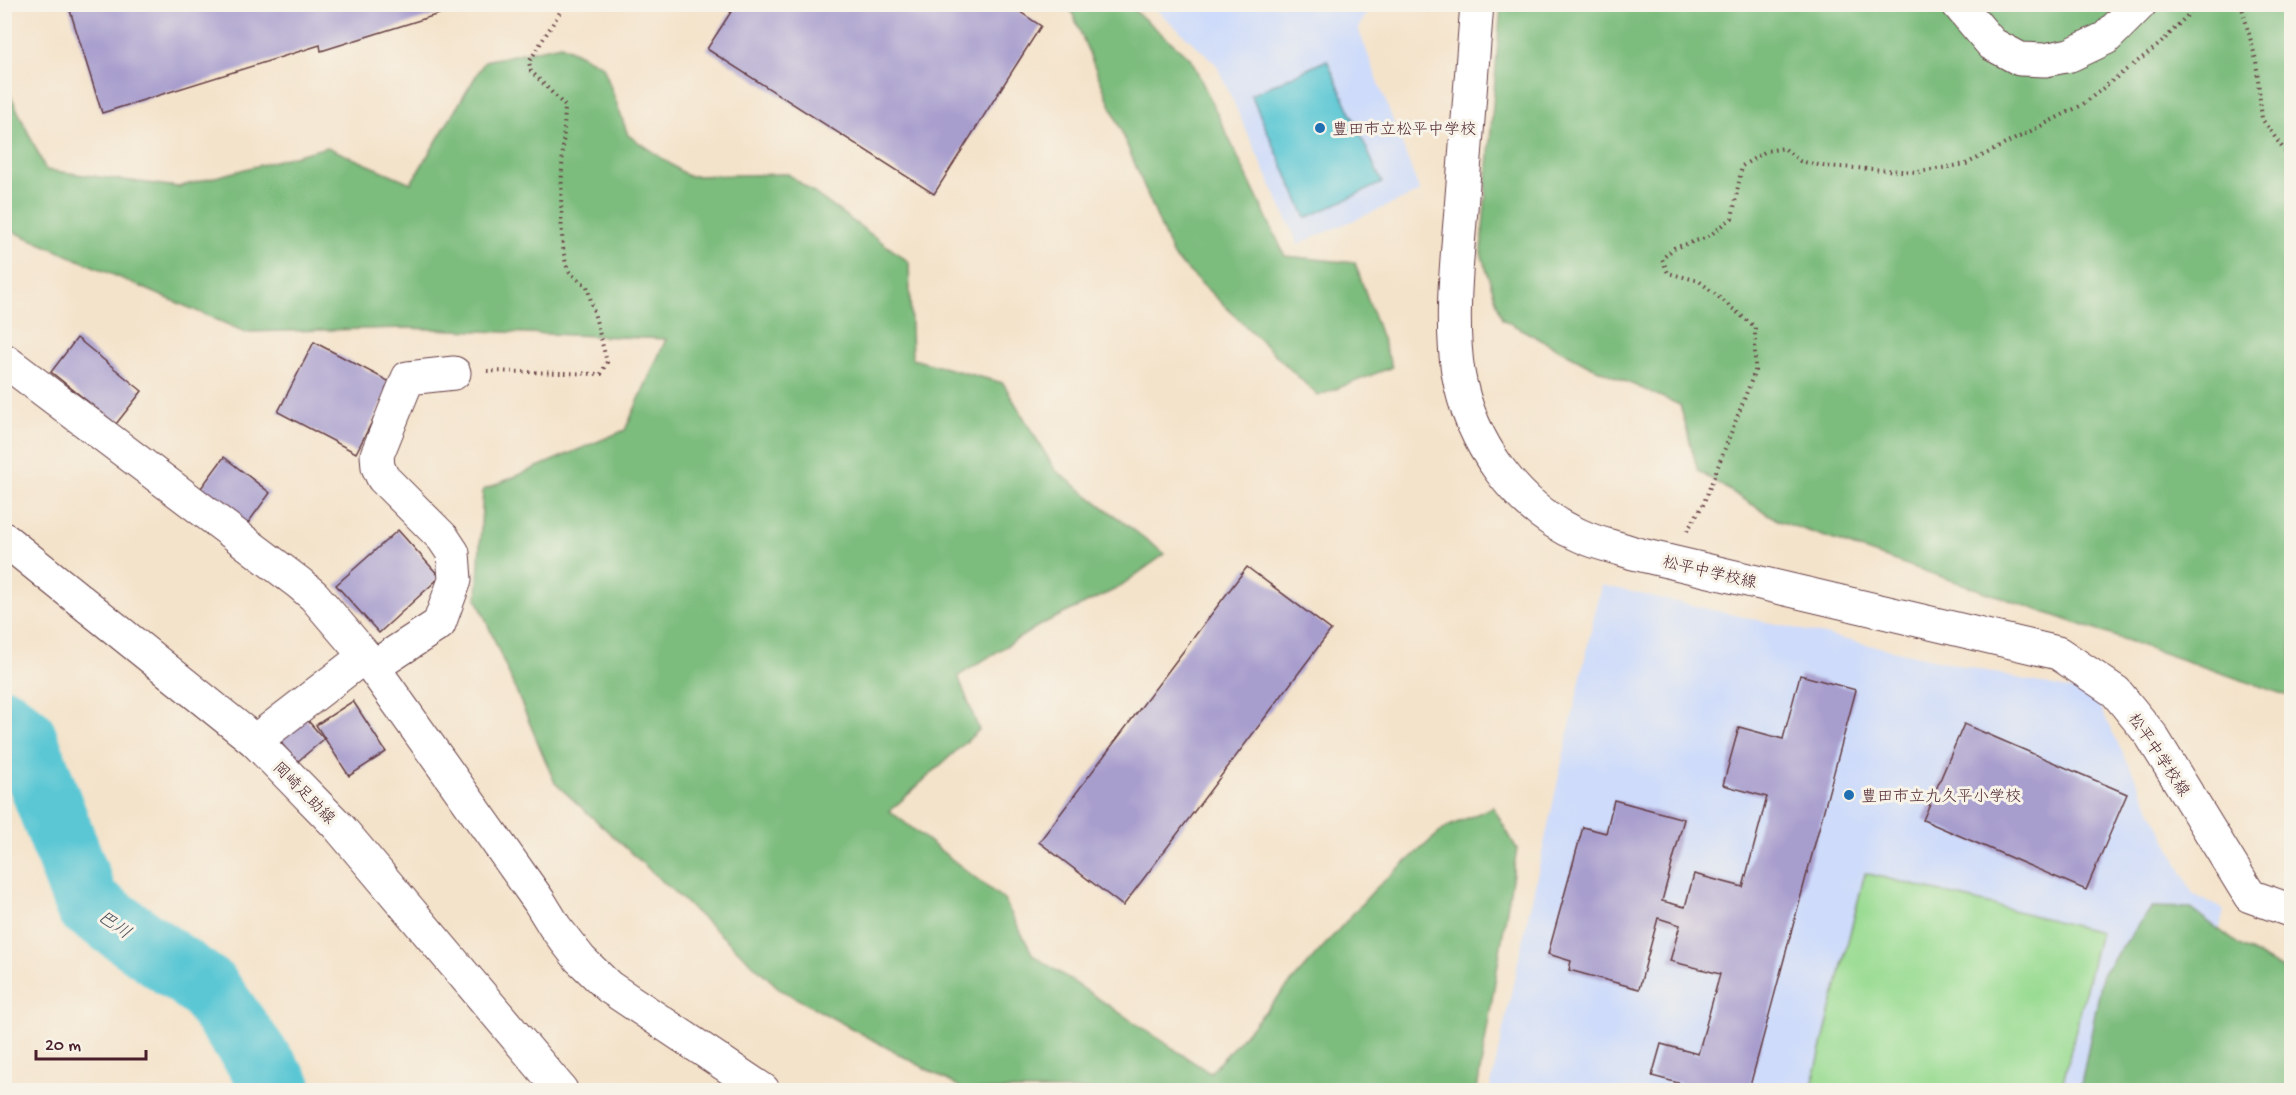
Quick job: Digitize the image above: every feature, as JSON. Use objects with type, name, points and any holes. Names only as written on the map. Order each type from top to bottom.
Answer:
[{"type":"street","name":"松平中学校線","points":[[1477,4],[1455,282],[1458,370],[1463,396],[1474,427],[1491,458],[1509,483],[1530,504],[1581,536],[1669,561],[2058,654],[2116,692],[2151,735],[2250,896],[2292,912]]},
{"type":"street","points":[[1958,4],[1992,44],[2020,59],[2045,60],[2070,55],[2106,38],[2140,4]]},
{"type":"street","points":[[4,360],[314,596],[369,662],[539,901],[555,927],[580,959],[609,987],[763,1090]]},
{"type":"street","points":[[255,741],[369,662],[439,624],[455,579],[453,553],[443,538],[383,478],[378,466],[377,455],[408,378],[454,373]]},
{"type":"street","name":"岡崎足助線","points":[[4,539],[255,741],[339,827],[561,1090]]},
{"type":"path","points":[[454,373],[508,370],[601,374],[607,362],[593,300],[587,286],[570,273],[565,259],[562,223],[565,106],[531,71],[529,62],[566,4]]},
{"type":"path","points":[[1669,561],[1703,505],[1755,371],[1755,327],[1699,281],[1668,273],[1662,259],[1674,248],[1708,237],[1732,218],[1742,166],[1766,151],[1784,148],[1800,161],[1823,166],[1918,172],[1966,164],[2082,105],[2161,43],[2198,4]]},
{"type":"path","points":[[2241,4],[2256,60],[2262,119],[2292,161]]},
{"type":"shaded area","name":"豊田市立松平中学校","points":[[1151,5],[1372,5],[1358,28],[1420,192],[1298,244],[1216,64]]},
{"type":"shaded area","name":"豊田市立九久平小学校","points":[[1601,585],[2094,695],[2193,894],[2224,910],[2183,1090],[1490,1089]]},
{"type":"green space","points":[[1069,5],[1128,5],[1191,59],[1285,256],[1355,263],[1392,367],[1318,396],[1173,256]]},
{"type":"green space","points":[[1501,5],[2291,5],[2291,697],[1779,521],[1698,471],[1680,405],[1590,366],[1502,319],[1481,253]]},
{"type":"green space","points":[[561,45],[603,66],[628,135],[688,176],[788,174],[909,262],[912,359],[1003,383],[1055,470],[1165,554],[1116,589],[1040,625],[958,676],[979,730],[890,811],[1004,900],[1033,955],[1210,1073],[1375,889],[1445,828],[1493,807],[1517,849],[1477,1090],[965,1090],[781,990],[555,783],[477,599],[483,490],[625,430],[666,339],[406,328],[245,332],[5,228],[5,84],[46,170],[178,187],[327,147],[411,183],[485,61]]},
{"type":"green space","points":[[1865,873],[2100,932],[2061,1090],[1811,1090]]},
{"type":"green space","points":[[2152,907],[2190,908],[2241,946],[2291,974],[2291,1090],[2080,1090],[2103,973]]},
{"type":"water","points":[[1327,60],[1382,183],[1306,218],[1251,95]]},
{"type":"building","points":[[68,4],[468,5],[321,51],[320,45],[102,113]]},
{"type":"building","points":[[736,4],[1008,4],[1041,26],[934,194],[707,49]]},
{"type":"building","points":[[77,338],[142,391],[116,424],[51,372]]},
{"type":"building","points":[[314,342],[392,383],[356,453],[278,412]]},
{"type":"building","points":[[224,457],[270,493],[245,527],[198,492]]},
{"type":"building","points":[[398,530],[440,577],[379,633],[336,585]]},
{"type":"building","points":[[1247,567],[1331,630],[1123,906],[1039,842]]},
{"type":"building","points":[[1800,675],[1856,690],[1749,1090],[1688,1090],[1690,1086],[1652,1076],[1661,1044],[1698,1054],[1720,974],[1670,961],[1680,925],[1658,918],[1639,989],[1569,970],[1571,961],[1548,954],[1583,827],[1606,833],[1614,800],[1684,819],[1662,901],[1685,907],[1694,874],[1743,887],[1767,797],[1723,785],[1739,727],[1783,739]]},
{"type":"building","points":[[353,701],[386,752],[349,776],[316,725]]},
{"type":"building","points":[[303,715],[324,739],[297,762],[277,738]]},
{"type":"building","points":[[1964,724],[2127,794],[2086,890],[1923,820]]},
{"type":"waterway","name":"巴川","points":[[4,721],[24,737],[87,904],[208,989],[280,1090]]},
{"type":"place","name":"豊田市立松平中学校","points":[[1320,128]]},
{"type":"place","name":"豊田市立九久平小学校","points":[[1849,795]]}]
